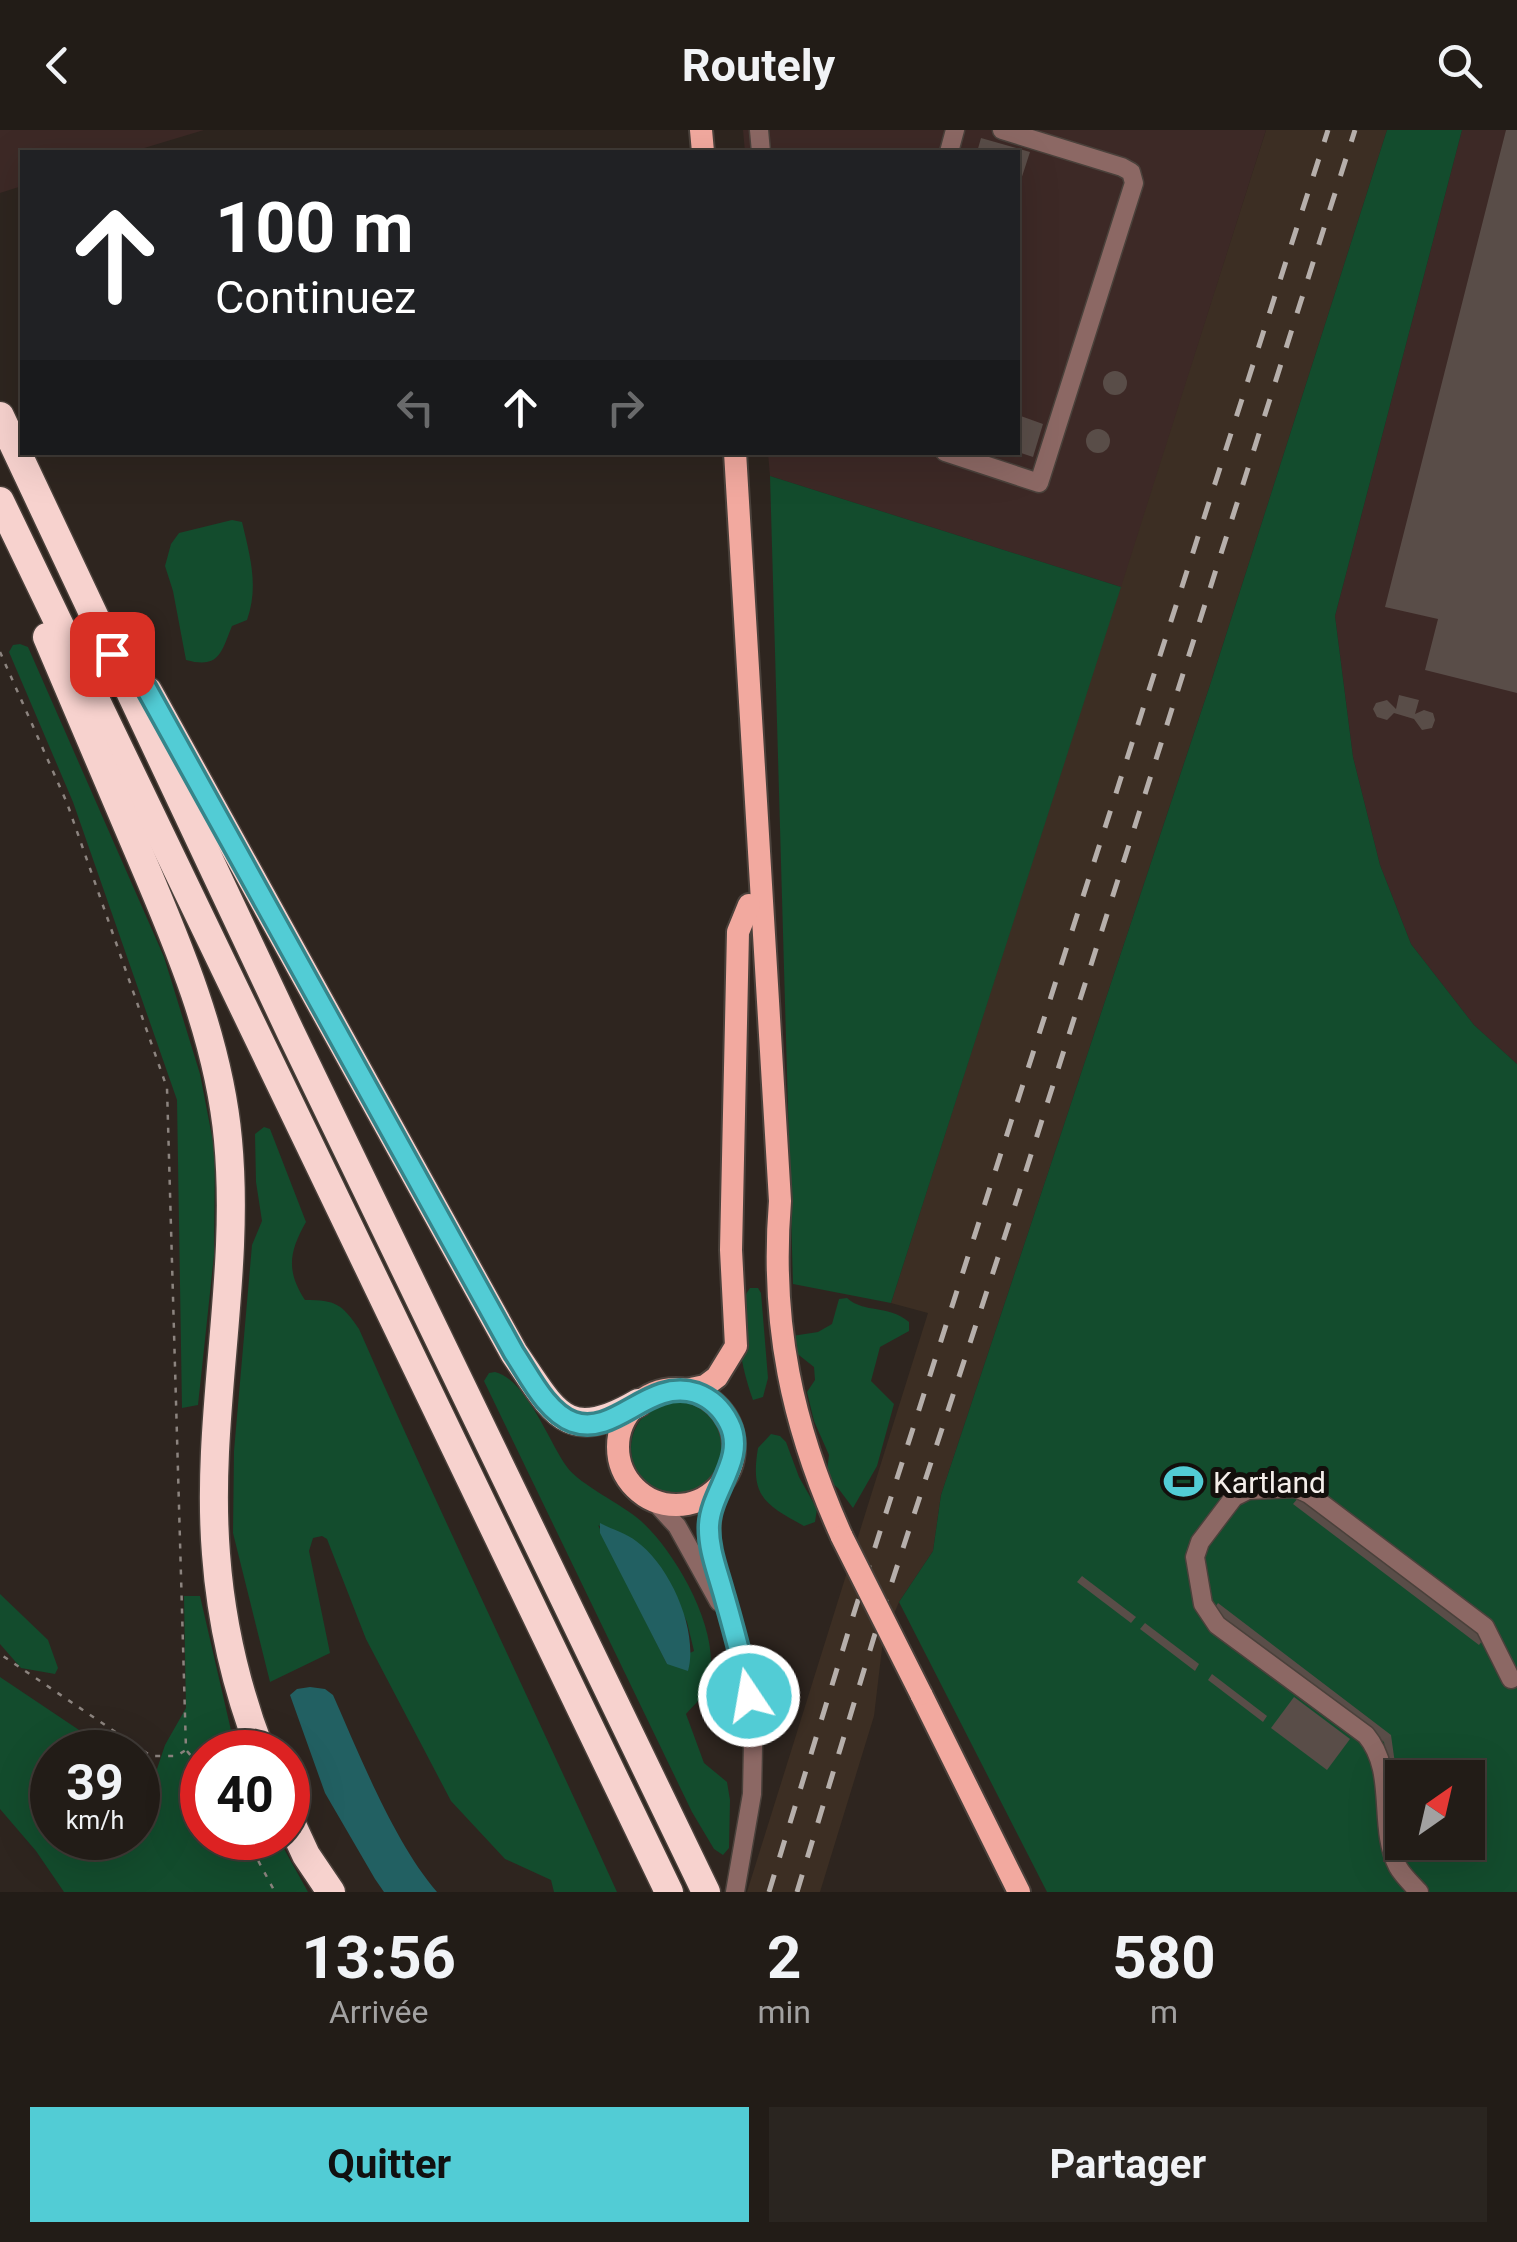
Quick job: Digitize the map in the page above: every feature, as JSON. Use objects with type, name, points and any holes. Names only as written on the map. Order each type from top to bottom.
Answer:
[{"type":"highway","points":[[0,416],[706,1892]]},
{"type":"highway","points":[[0,502],[669,1892]]},
{"type":"highway","points":[[42,592],[44,628],[175,938],[216,1070],[228,1138],[231,1204],[216,1480],[216,1554],[236,1676],[254,1730]]},
{"type":"highway","points":[[112,654],[140,677],[505,1337],[548,1402],[562,1416],[577,1423],[595,1423],[638,1403]]},
{"type":"highway","points":[[309,1860],[331,1892]]},
{"type":"main road","points":[[722,455],[749,905],[771,1200],[778,1228]]},
{"type":"main road","points":[[735,455],[772,1030],[782,1343],[789,1387],[818,1486],[1019,1892]]},
{"type":"main road","points":[[686,1390],[705,1396],[731,1426],[732,1465],[712,1494],[694,1503],[675,1506],[654,1502],[634,1489],[618,1451],[620,1432],[638,1403],[668,1390],[705,1386],[717,1377],[736,1346],[732,1250],[738,932],[749,905]]},
{"type":"street","points":[[954,455],[1039,484],[1134,183],[1131,172],[1122,167],[1002,130]]},
{"type":"street","points":[[725,1478],[713,1504],[710,1542],[749,1696],[752,1746],[750,1812],[735,1892]]},
{"type":"street","points":[[1419,1892],[1399,1869],[1392,1849],[1380,1752],[1366,1735],[1217,1625],[1203,1604],[1196,1557],[1200,1542],[1234,1497],[1248,1490],[1296,1488],[1484,1627],[1512,1679]]},
{"type":"street","points":[[654,1502],[677,1526],[733,1629]]},
{"type":"path","points":[[0,652],[67,803],[167,1088],[185,1730]]},
{"type":"path","points":[[0,1654],[151,1756],[180,1754]]},
{"type":"path","points":[[258,1860],[275,1892]]},
{"type":"shaded area","points":[[0,130],[204,130],[138,150],[20,150],[20,187],[0,193]]},
{"type":"shaded area","points":[[743,130],[1266,130],[1121,587],[770,476],[768,455],[1020,455],[1020,150],[745,150]]},
{"type":"shaded area","points":[[1266,130],[1387,130],[1211,682],[941,1495],[933,1551],[899,1602],[883,1640],[874,1716],[820,1892],[747,1892],[928,1313],[891,1303]]},
{"type":"shaded area","points":[[1462,130],[1517,130],[1517,1064],[1474,1025],[1411,944],[1380,865],[1353,757],[1335,616]]},
{"type":"green space","points":[[1387,130],[1462,130],[1335,616],[1353,757],[1380,865],[1411,944],[1474,1025],[1517,1064],[1517,1892],[1047,1892],[899,1602],[933,1551],[941,1495],[1211,682]]},
{"type":"green space","points":[[770,476],[1121,587],[891,1303],[793,1284]]},
{"type":"green space","points":[[232,520],[242,522],[250,559],[253,583],[247,620],[232,626],[221,651],[212,660],[186,660],[165,566],[171,544],[179,533]]},
{"type":"green space","points":[[13,645],[28,647],[164,957],[200,1074],[215,1152],[214,1255],[198,1405],[182,1408],[177,1100],[73,802],[9,652]]},
{"type":"green space","points":[[264,1127],[270,1129],[306,1222],[292,1261],[299,1290],[305,1300],[337,1305],[359,1329],[617,1892],[554,1892],[551,1880],[505,1859],[451,1801],[366,1639],[327,1539],[322,1536],[313,1538],[309,1551],[330,1653],[270,1682],[233,1533],[234,1451],[252,1245],[262,1221],[255,1134]]},
{"type":"green space","points":[[750,1288],[758,1288],[761,1293],[768,1378],[763,1397],[753,1400],[739,1328],[740,1313]]},
{"type":"green space","points":[[847,1298],[909,1322],[909,1331],[880,1347],[871,1381],[894,1404],[877,1466],[853,1508],[826,1479],[829,1455],[807,1392],[815,1380],[814,1367],[790,1348],[792,1336],[818,1332],[832,1324],[839,1299]]},
{"type":"green space","points":[[489,1373],[507,1377],[527,1399],[573,1474],[641,1521],[655,1536],[696,1600],[705,1625],[711,1671],[703,1694],[686,1714],[704,1763],[727,1782],[729,1848],[723,1855],[714,1849],[692,1812],[484,1381]],"holes":[[[598,1525],[663,1572],[687,1622],[694,1651],[667,1664]]]},
{"type":"green space","points":[[677,1402],[695,1406],[709,1416],[719,1430],[723,1448],[719,1466],[709,1480],[695,1490],[677,1494],[659,1490],[645,1480],[635,1466],[631,1448],[635,1430],[645,1416],[659,1406]]},
{"type":"green space","points":[[771,1434],[786,1442],[817,1509],[815,1522],[804,1526],[790,1518],[770,1504],[758,1488],[758,1448]]},
{"type":"green space","points":[[0,1594],[48,1640],[58,1668],[55,1674],[21,1668],[0,1644]]},
{"type":"green space","points":[[184,1596],[200,1596],[231,1730],[180,1730],[180,1860],[290,1860],[308,1892],[64,1892],[42,1860],[160,1860],[160,1760],[186,1708]]},
{"type":"green space","points":[[0,1677],[79,1730],[30,1730],[30,1844],[0,1809]]},
{"type":"water","points":[[600,1523],[636,1541],[670,1582],[689,1637],[688,1671],[667,1664],[600,1533]]},
{"type":"water","points":[[297,1689],[325,1689],[333,1695],[392,1824],[437,1892],[384,1892],[375,1879],[325,1793],[310,1751],[310,1730],[302,1730],[290,1695]]},
{"type":"building","points":[[1506,130],[1517,130],[1517,693],[1425,670],[1438,619],[1385,607]]},
{"type":"building","points":[[981,138],[1030,152],[1020,183],[1020,150],[978,150]]},
{"type":"building","points":[[1115,371],[1127,383],[1115,395],[1103,383]]},
{"type":"building","points":[[1020,416],[1043,424],[1033,457],[1020,453]]},
{"type":"building","points":[[1098,429],[1110,441],[1098,453],[1086,441]]},
{"type":"building","points":[[1399,695],[1419,700],[1415,714],[1424,710],[1433,713],[1432,728],[1422,730],[1414,719],[1394,713],[1387,720],[1377,717],[1373,709],[1376,703],[1387,700],[1396,709]]},
{"type":"building","points":[[1299,1497],[1485,1637],[1479,1645],[1293,1504]]},
{"type":"building","points":[[1082,1576],[1136,1617],[1131,1623],[1077,1582]]},
{"type":"building","points":[[1218,1603],[1391,1735],[1394,1760],[1386,1760],[1384,1742],[1212,1611]]},
{"type":"building","points":[[1145,1623],[1199,1664],[1195,1671],[1140,1629]]},
{"type":"building","points":[[1212,1674],[1267,1716],[1263,1722],[1208,1680]]},
{"type":"building","points":[[1294,1697],[1350,1739],[1327,1770],[1271,1728]]},
{"type":"railway","points":[[769,1892],[854,1613],[1328,130]]},
{"type":"railway","points":[[797,1892],[874,1637],[1017,1199],[1355,130]]},
{"type":"place","name":"Kartland","points":[[1183,1482]]},
{"type":"route","points":[[112,654],[140,677],[514,1353],[548,1402],[562,1416],[577,1423],[595,1423],[617,1416],[652,1395],[686,1390],[705,1396],[731,1426],[732,1465],[713,1504],[710,1542],[749,1696]]}]
